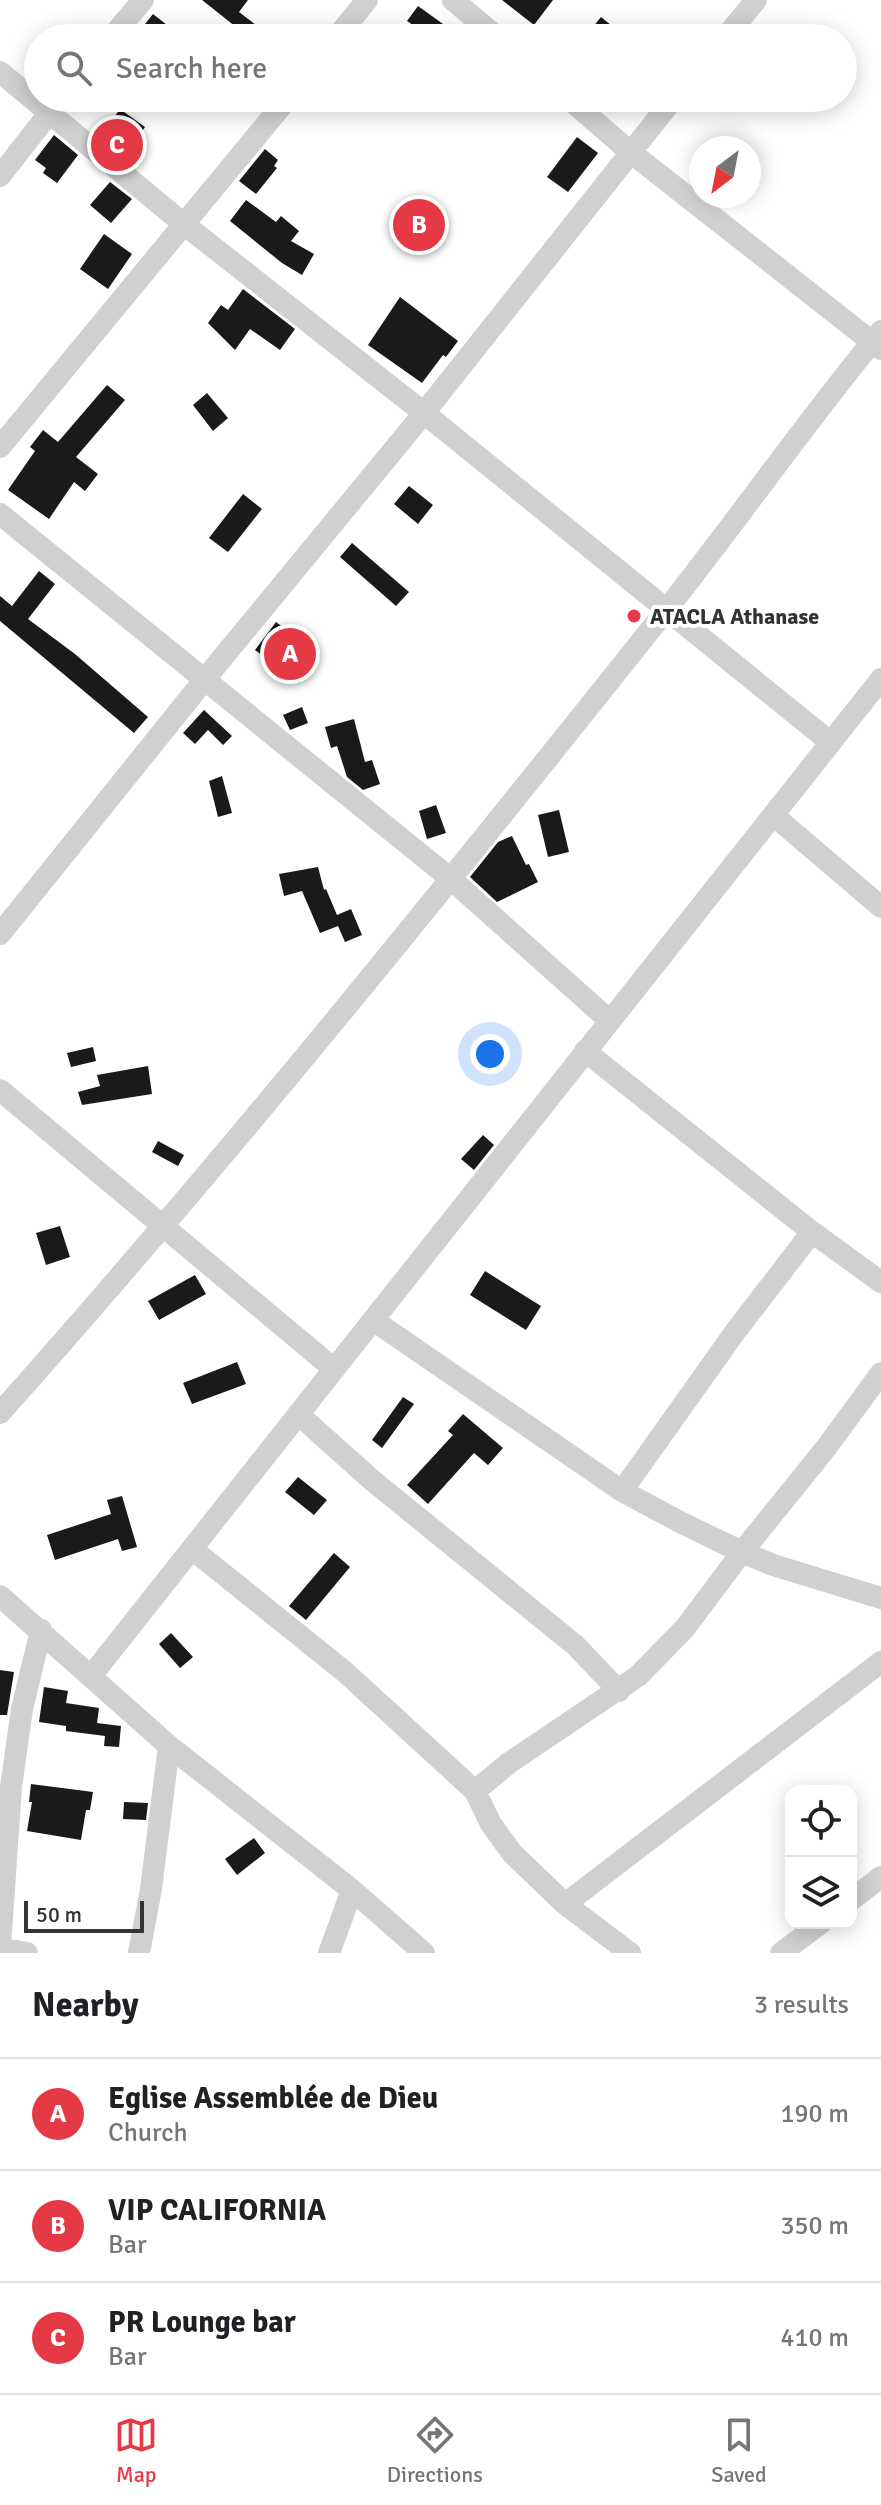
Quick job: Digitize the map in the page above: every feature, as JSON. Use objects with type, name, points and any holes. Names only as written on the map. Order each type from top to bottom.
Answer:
[{"type":"street","points":[[123,24],[143,0]]},
{"type":"street","points":[[347,24],[367,0]]},
{"type":"street","points":[[453,0],[481,24]]},
{"type":"street","points":[[736,24],[756,0]]},
{"type":"street","points":[[0,72],[24,87]]},
{"type":"street","points":[[0,176],[50,112]]},
{"type":"street","points":[[62,112],[185,225],[424,413],[830,742]]},
{"type":"street","points":[[0,447],[277,112]]},
{"type":"street","points":[[0,1413],[163,1225],[451,879],[878,341],[629,151],[584,112]]},
{"type":"street","points":[[0,934],[424,413],[662,112]]},
{"type":"street","points":[[0,514],[451,879],[610,1021]]},
{"type":"street","points":[[91,1676],[881,679]]},
{"type":"street","points":[[773,815],[881,907]]},
{"type":"street","points":[[585,1051],[812,1232],[881,1282]]},
{"type":"street","points":[[0,1090],[334,1369]]},
{"type":"street","points":[[622,1491],[735,1332],[812,1232]]},
{"type":"street","points":[[373,1320],[622,1491],[742,1552],[881,1598]]},
{"type":"street","points":[[475,1791],[509,1763],[619,1691],[662,1654],[826,1448],[881,1373]]},
{"type":"street","points":[[298,1414],[373,1481],[575,1645],[619,1691]]},
{"type":"street","points":[[192,1549],[345,1672],[475,1791],[491,1824],[512,1853],[565,1904],[630,1953]]},
{"type":"street","points":[[0,1596],[169,1746],[352,1890],[424,1953]]},
{"type":"street","points":[[27,1953],[0,1948],[7,1870],[5,1786],[41,1630]]},
{"type":"street","points":[[565,1904],[881,1662]]},
{"type":"street","points":[[139,1953],[151,1889],[169,1746]]},
{"type":"street","points":[[857,1895],[881,1877]]},
{"type":"street","points":[[329,1953],[352,1890]]},
{"type":"street","points":[[781,1953],[813,1929]]},
{"type":"building","points":[[202,0],[248,0],[239,12],[255,24],[232,24]]},
{"type":"building","points":[[502,0],[553,0],[533,24]]},
{"type":"building","points":[[418,6],[443,24],[411,24],[407,21]]},
{"type":"building","points":[[153,14],[166,24],[145,24]]},
{"type":"building","points":[[601,17],[610,24],[595,24]]},
{"type":"building","points":[[118,112],[124,112],[145,127],[125,155],[100,137]]},
{"type":"building","points":[[54,135],[78,155],[57,183],[43,173],[46,168],[35,160]]},
{"type":"building","points":[[577,137],[598,153],[568,192],[547,177]]},
{"type":"building","points":[[265,149],[278,160],[274,166],[277,168],[256,194],[239,181]]},
{"type":"building","points":[[110,182],[132,199],[111,223],[90,205]]},
{"type":"building","points":[[246,200],[276,222],[281,216],[299,231],[291,241],[314,254],[302,275],[282,263],[230,221]]},
{"type":"building","points":[[104,234],[132,254],[108,289],[80,269]]},
{"type":"building","points":[[243,289],[295,329],[280,350],[250,329],[235,350],[208,323],[221,305],[228,310]]},
{"type":"building","points":[[400,297],[458,341],[422,383],[368,345]]},
{"type":"building","points":[[107,385],[125,400],[76,457],[98,474],[85,491],[74,482],[49,519],[8,490],[35,451],[30,447],[43,430],[58,442]]},
{"type":"building","points":[[207,393],[228,418],[213,431],[193,405]]},
{"type":"building","points":[[409,486],[433,505],[418,524],[394,504]]},
{"type":"building","points":[[243,494],[262,509],[228,552],[209,538]]},
{"type":"building","points":[[352,543],[409,592],[396,606],[340,557]]},
{"type":"building","points":[[39,571],[55,584],[28,619],[75,654],[148,717],[134,733],[0,621],[0,596],[12,606]]},
{"type":"building","points":[[276,622],[320,655],[299,683],[255,650]]},
{"type":"building","points":[[302,707],[308,723],[290,730],[283,715]]},
{"type":"building","points":[[204,710],[232,736],[223,745],[208,730],[195,744],[183,733]]},
{"type":"building","points":[[354,719],[365,762],[372,760],[380,784],[363,790],[347,777],[337,746],[331,748],[325,727]]},
{"type":"building","points":[[222,776],[232,813],[218,817],[209,781]]},
{"type":"building","points":[[436,805],[446,833],[427,839],[419,811]]},
{"type":"building","points":[[559,810],[569,852],[548,857],[538,815]]},
{"type":"building","points":[[512,836],[538,882],[497,902],[470,877],[498,842]]},
{"type":"building","points":[[318,867],[324,890],[337,915],[351,909],[362,935],[345,942],[338,926],[320,933],[302,891],[284,896],[279,874]]},
{"type":"building","points":[[93,1047],[96,1061],[71,1067],[67,1053]]},
{"type":"building","points":[[148,1066],[152,1094],[82,1105],[78,1092],[100,1086],[97,1075]]},
{"type":"building","points":[[483,1135],[494,1145],[474,1170],[461,1159]]},
{"type":"building","points":[[158,1141],[184,1155],[178,1166],[152,1152]]},
{"type":"building","points":[[60,1226],[70,1257],[46,1265],[36,1233]]},
{"type":"building","points":[[485,1271],[541,1306],[526,1330],[470,1295]]},
{"type":"building","points":[[195,1275],[206,1294],[159,1320],[148,1301]]},
{"type":"building","points":[[237,1362],[246,1384],[192,1404],[183,1383]]},
{"type":"building","points":[[403,1397],[414,1404],[382,1448],[372,1440]]},
{"type":"building","points":[[463,1414],[503,1448],[488,1465],[474,1453],[428,1504],[407,1485],[453,1435],[448,1431]]},
{"type":"building","points":[[298,1477],[327,1500],[314,1515],[285,1492]]},
{"type":"building","points":[[122,1496],[137,1547],[122,1551],[118,1539],[55,1560],[47,1535],[111,1514],[107,1500]]},
{"type":"building","points":[[334,1553],[350,1567],[306,1620],[289,1606]]},
{"type":"building","points":[[171,1633],[193,1657],[180,1668],[159,1644]]},
{"type":"building","points":[[0,1670],[14,1672],[7,1715],[0,1715]]},
{"type":"building","points":[[44,1687],[68,1691],[66,1703],[99,1708],[97,1723],[121,1726],[119,1747],[104,1746],[105,1736],[66,1731],[66,1726],[39,1722]]},
{"type":"building","points":[[31,1784],[93,1792],[90,1810],[86,1810],[81,1840],[27,1831],[32,1802],[29,1802]]},
{"type":"building","points":[[124,1802],[148,1803],[146,1820],[123,1819]]},
{"type":"building","points":[[254,1838],[265,1853],[237,1875],[225,1859]]},
{"type":"place","name":"PR Lounge bar","points":[[117,145]]},
{"type":"place","name":"VIP CALIFORNIA","points":[[419,225]]},
{"type":"place","name":"ATACLA Athanase","points":[[634,616]]},
{"type":"place","name":"Eglise Assemblée de Dieu","points":[[290,654]]}]
